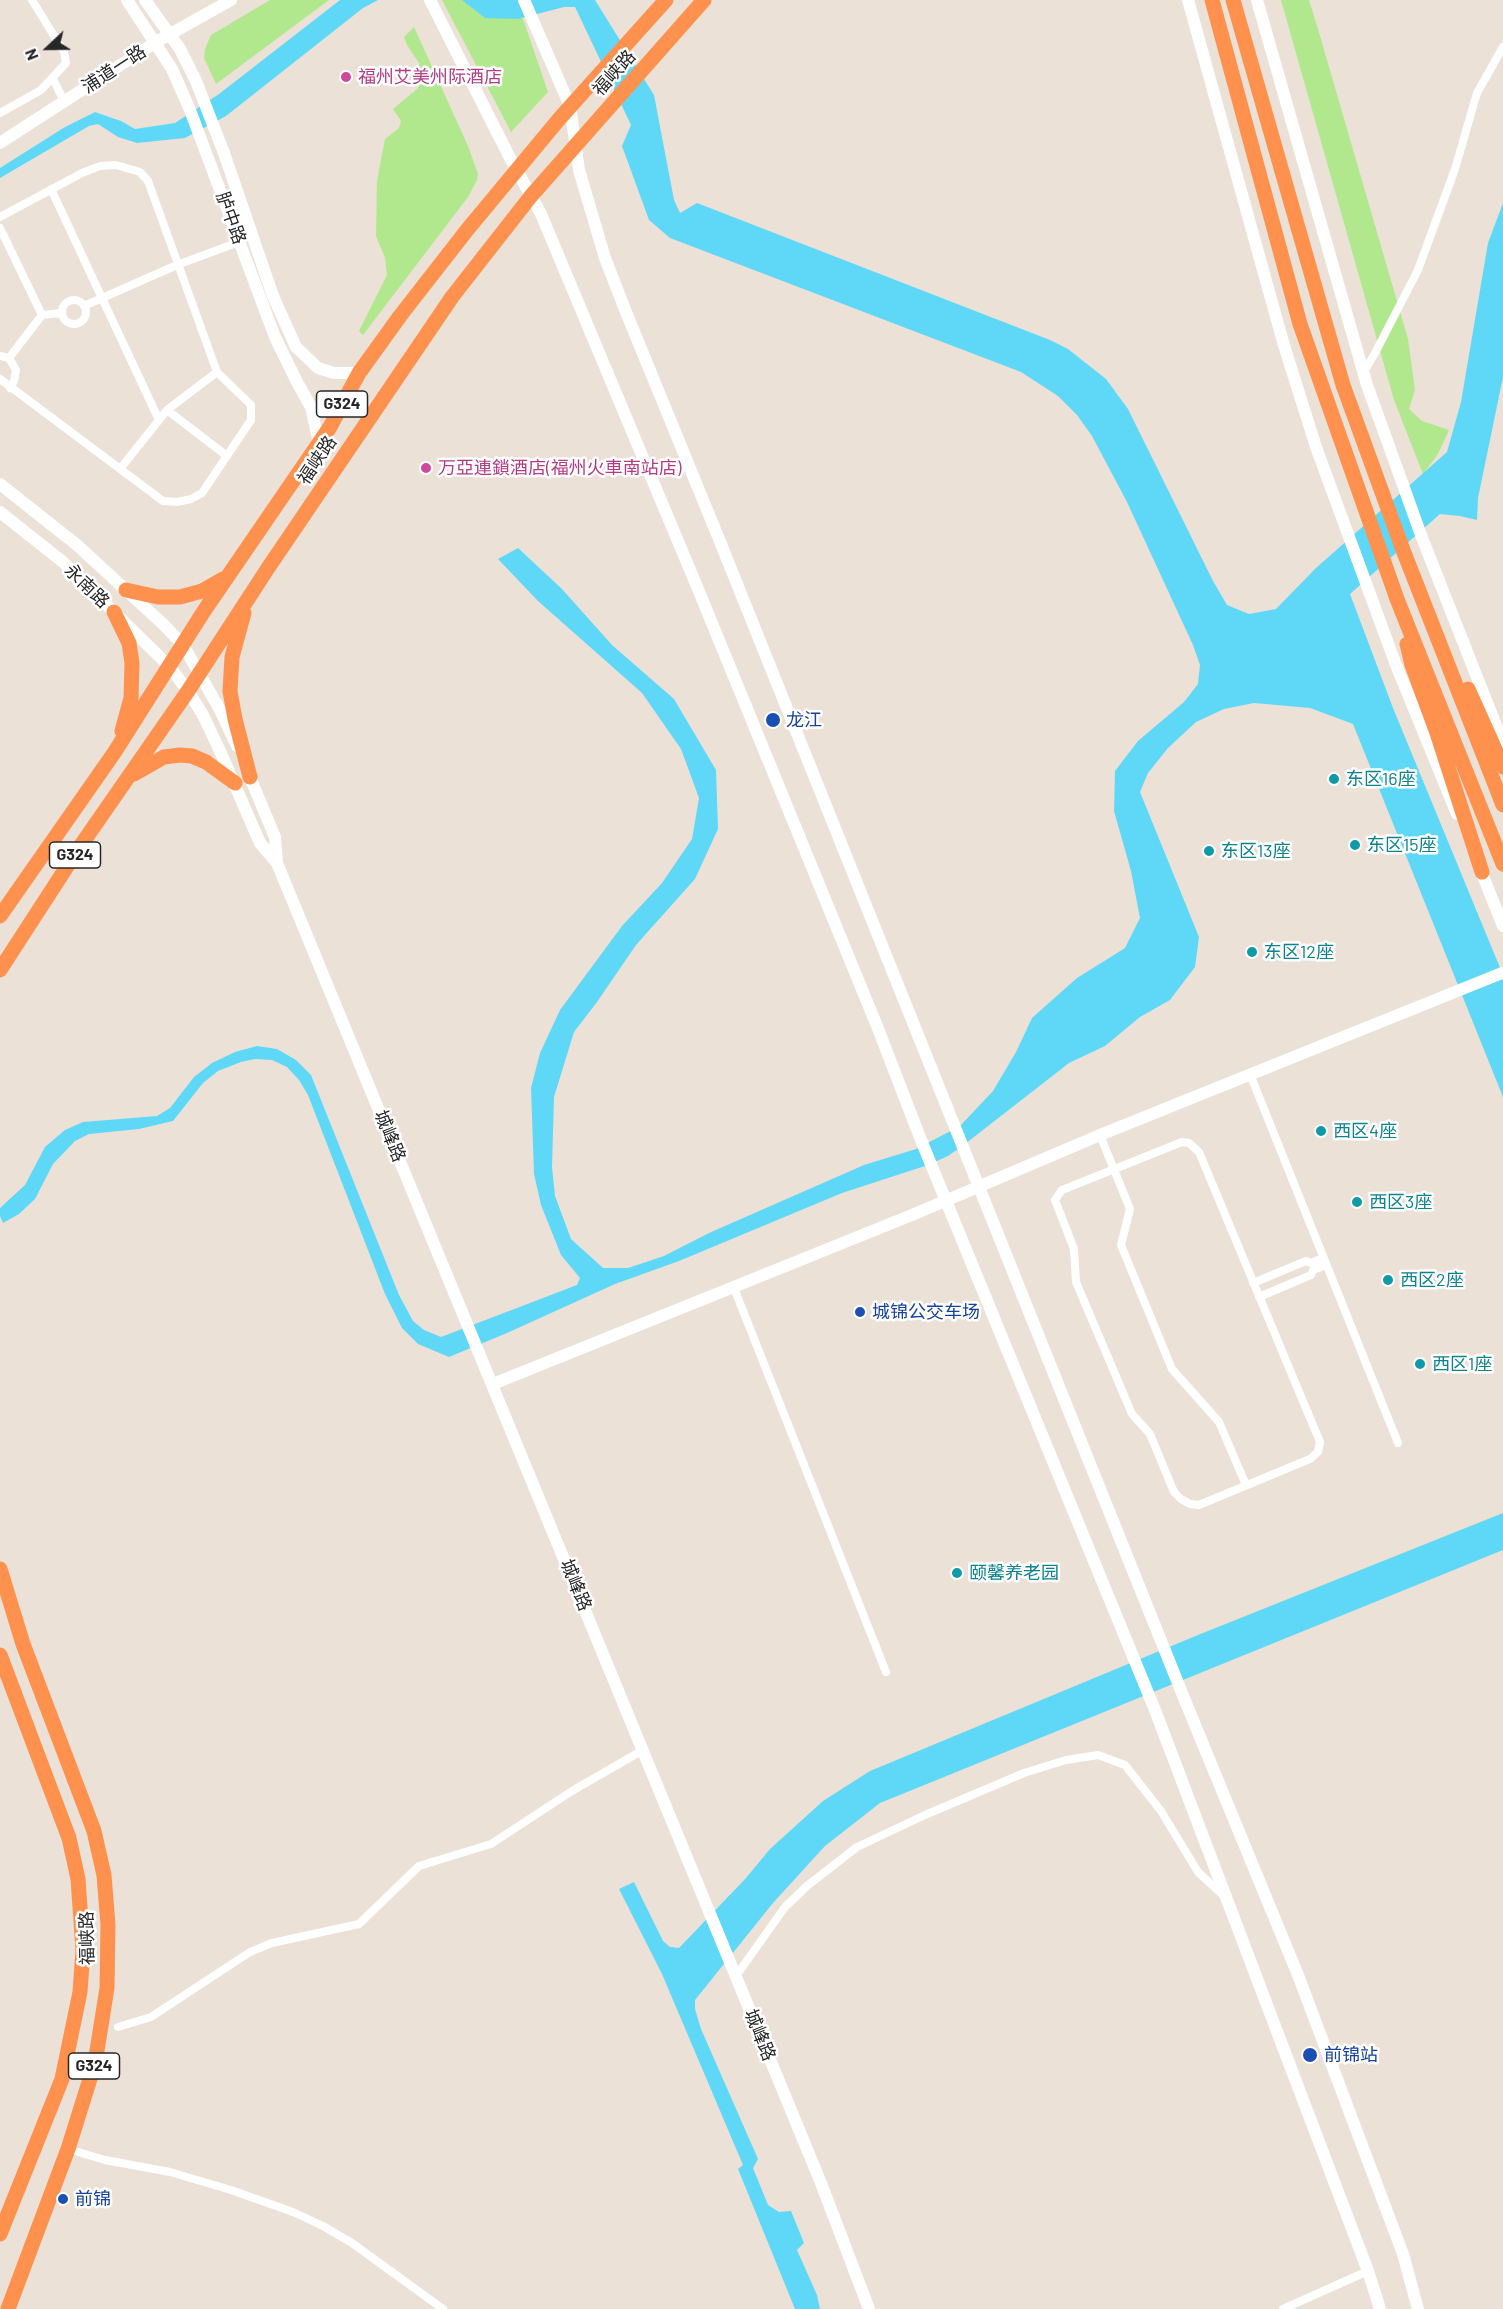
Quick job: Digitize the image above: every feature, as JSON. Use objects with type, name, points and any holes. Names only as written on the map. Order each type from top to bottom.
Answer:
[{"type":"highway","name":"福峡路","points":[[0,916],[114,753],[169,666],[330,427],[359,373],[460,239],[570,106],[666,0]]},
{"type":"highway","name":"福峡路","points":[[0,970],[188,691],[251,593],[452,297],[531,196],[704,0]]},
{"type":"highway","points":[[1212,0],[1300,324],[1390,581],[1503,864]]},
{"type":"highway","points":[[1233,0],[1323,322],[1343,385],[1403,550],[1503,805]]},
{"type":"highway","points":[[1403,550],[1503,767]]},
{"type":"highway","points":[[246,551],[268,568]]},
{"type":"highway","points":[[126,590],[158,597],[180,597],[212,587],[231,574]]},
{"type":"highway","points":[[250,777],[230,691],[232,657],[251,593]]},
{"type":"highway","points":[[1400,606],[1412,665],[1455,785],[1482,872]]},
{"type":"highway","points":[[114,612],[129,644],[132,663],[126,721],[114,753]]},
{"type":"highway","points":[[129,777],[164,757],[180,754],[206,762],[235,783]]},
{"type":"highway","points":[[94,782],[116,796]]},
{"type":"highway","name":"福峡路","points":[[0,1569],[23,1644],[94,1831],[104,1875],[108,1925],[104,2007],[95,2063],[68,2149],[8,2309]]},
{"type":"highway","name":"福峡路","points":[[0,1654],[69,1838],[78,1879],[83,1933],[80,1992],[62,2079],[0,2234]]},
{"type":"street","points":[[0,113],[41,90],[66,63],[64,52],[32,0]]},
{"type":"street","name":"胪中路","points":[[127,0],[172,69],[190,110],[279,345],[311,407],[319,443]]},
{"type":"street","name":"胪中路","points":[[145,0],[186,60],[202,96],[215,127],[273,296],[297,347],[318,368],[334,373],[359,373]]},
{"type":"street","name":"浦道一路","points":[[0,143],[156,42],[231,0]]},
{"type":"street","points":[[430,0],[541,214],[575,291],[1155,1710],[1368,2271],[1380,2309]]},
{"type":"street","points":[[524,0],[570,106],[579,170],[605,258],[1186,1703],[1298,1975],[1403,2254],[1418,2309]]},
{"type":"street","points":[[1188,0],[1283,342],[1348,537],[1436,765],[1503,926]]},
{"type":"street","points":[[1257,0],[1363,373],[1421,534],[1503,743]]},
{"type":"street","points":[[1363,373],[1418,270],[1455,169],[1477,93],[1503,47]]},
{"type":"street","points":[[53,79],[64,101]]},
{"type":"street","points":[[0,217],[82,172],[100,165],[116,165],[140,172],[148,181],[217,372],[252,405],[251,420],[202,493],[191,499],[177,502],[163,501],[3,384]]},
{"type":"street","points":[[51,189],[159,420]]},
{"type":"street","points":[[0,228],[42,315]]},
{"type":"street","points":[[84,306],[177,265],[239,242]]},
{"type":"street","points":[[70,301],[78,301],[84,306],[84,317],[79,322],[68,322],[62,313],[64,305],[70,301]]},
{"type":"street","points":[[3,384],[14,381],[15,370],[4,357],[42,315],[62,313]]},
{"type":"street","points":[[120,469],[168,410],[217,372]]},
{"type":"street","points":[[168,410],[227,456]]},
{"type":"street","name":"城峰路","points":[[0,484],[77,545],[183,645],[219,708],[236,744],[275,837],[277,863]]},
{"type":"street","name":"永南路","points":[[0,512],[63,562],[169,666]]},
{"type":"street","name":"城峰路","points":[[169,666],[203,715],[260,843],[277,863],[494,1384],[836,2218],[869,2309]]},
{"type":"street","points":[[220,751],[236,744]]},
{"type":"street","points":[[494,1384],[734,1288],[1100,1135],[1503,973]]},
{"type":"street","points":[[1250,1074],[1398,1443]]},
{"type":"street","points":[[1100,1135],[1130,1209],[1122,1245],[1172,1369],[1219,1422],[1245,1485]]},
{"type":"street","points":[[1182,1142],[1189,1143],[1199,1152],[1253,1283],[1320,1442],[1318,1452],[1310,1459],[1199,1505],[1190,1504],[1180,1499],[1174,1492],[1150,1434],[1132,1414],[1077,1282],[1074,1249],[1055,1200],[1062,1190],[1182,1142]]},
{"type":"street","points":[[1253,1283],[1306,1261],[1324,1262]]},
{"type":"street","points":[[1259,1297],[1311,1275],[1313,1270],[1324,1262]]},
{"type":"street","points":[[734,1288],[886,1672]]},
{"type":"street","points":[[118,2027],[151,2018],[250,1952],[272,1943],[358,1924],[419,1866],[491,1844],[572,1791],[643,1750]]},
{"type":"street","points":[[734,1971],[785,1907],[807,1886],[857,1847],[1024,1773],[1066,1760],[1098,1755],[1125,1765],[1161,1810],[1198,1872],[1227,1899]]},
{"type":"street","points":[[68,2149],[105,2160],[170,2172],[293,2212],[352,2243],[443,2309]]},
{"type":"street","points":[[1283,2309],[1368,2271]]},
{"type":"green space","points":[[270,0],[329,0],[216,84],[204,58],[211,35]]},
{"type":"green space","points":[[442,0],[513,0],[524,22],[548,92],[511,132]]},
{"type":"green space","points":[[1281,0],[1309,0],[1408,339],[1415,390],[1409,409],[1422,421],[1449,430],[1438,454],[1423,474],[1394,400]]},
{"type":"green space","points":[[414,27],[468,146],[478,174],[468,197],[363,335],[359,331],[387,275],[385,258],[376,236],[377,181],[385,139],[399,128],[401,121],[393,109],[418,88],[421,74],[419,63],[404,37]]},
{"type":"water","points":[[340,0],[378,0],[363,8],[226,116],[185,138],[137,143],[118,137],[98,124],[89,126],[0,178],[0,168],[65,127],[95,112],[121,121],[135,129],[175,123],[219,94]]},
{"type":"water","points":[[462,0],[595,0],[654,95],[674,200],[680,213],[697,203],[1068,349],[1106,379],[1128,409],[1227,605],[1249,614],[1276,609],[1316,568],[1447,452],[1461,402],[1488,243],[1503,203],[1503,377],[1478,498],[1477,520],[1440,514],[1350,594],[1393,708],[1503,975],[1503,1097],[1353,724],[1310,708],[1254,703],[1224,709],[1196,722],[1168,748],[1148,773],[1140,792],[1199,937],[1195,967],[1170,1000],[1140,1017],[1105,1046],[1069,1063],[965,1144],[948,1156],[928,1165],[842,1193],[679,1261],[615,1284],[449,1357],[418,1344],[402,1328],[385,1294],[308,1095],[299,1080],[287,1067],[272,1060],[255,1059],[218,1071],[203,1083],[173,1121],[139,1129],[89,1134],[75,1141],[53,1164],[35,1199],[19,1214],[3,1223],[0,1208],[25,1185],[45,1147],[65,1130],[83,1122],[157,1116],[170,1108],[194,1077],[212,1063],[235,1052],[257,1046],[277,1049],[296,1060],[311,1075],[399,1295],[413,1321],[424,1330],[441,1337],[577,1285],[580,1278],[561,1255],[541,1205],[534,1174],[531,1088],[540,1053],[560,1010],[622,926],[662,883],[692,839],[699,798],[681,749],[642,693],[538,601],[498,559],[518,548],[562,589],[612,645],[674,699],[716,770],[718,829],[695,879],[636,945],[574,1032],[554,1097],[552,1167],[555,1196],[571,1239],[603,1268],[628,1268],[664,1256],[709,1233],[864,1165],[916,1149],[960,1126],[993,1091],[1016,1052],[1032,1018],[1077,978],[1125,948],[1140,918],[1131,871],[1114,811],[1115,771],[1138,741],[1184,702],[1198,684],[1200,665],[1127,502],[1092,436],[1077,415],[1058,396],[1021,372],[670,238],[649,220],[622,146],[631,125],[575,7],[564,7],[518,19],[485,18]]},
{"type":"water","points":[[1503,1513],[1503,1550],[880,1803],[825,1846],[773,1903],[695,2000],[695,2009],[701,2029],[758,2159],[753,2168],[768,2205],[779,2212],[791,2211],[804,2243],[797,2250],[817,2295],[820,2309],[795,2309],[738,2169],[743,2165],[662,1974],[619,1889],[634,1882],[663,1941],[670,1947],[679,1948],[746,1878],[770,1849],[823,1801],[870,1771],[1198,1635]]},
{"type":"place","name":"福州艾美州际酒店","points":[[346,77]]},
{"type":"place","name":"万亞連鎖酒店(福州火車南站店)","points":[[426,468]]},
{"type":"place","name":"龙江","points":[[773,720]]},
{"type":"place","name":"东区16座","points":[[1334,779]]},
{"type":"place","name":"东区15座","points":[[1355,845]]},
{"type":"place","name":"东区13座","points":[[1209,851]]},
{"type":"place","name":"东区12座","points":[[1252,952]]},
{"type":"place","name":"西区4座","points":[[1321,1131]]},
{"type":"place","name":"西区3座","points":[[1357,1202]]},
{"type":"place","name":"西区2座","points":[[1388,1280]]},
{"type":"place","name":"城锦公交车场","points":[[860,1312]]},
{"type":"place","name":"西区1座","points":[[1420,1364]]},
{"type":"place","name":"颐馨养老园","points":[[957,1573]]},
{"type":"place","name":"前锦站","points":[[1310,2055]]},
{"type":"place","name":"前锦","points":[[63,2199]]}]
